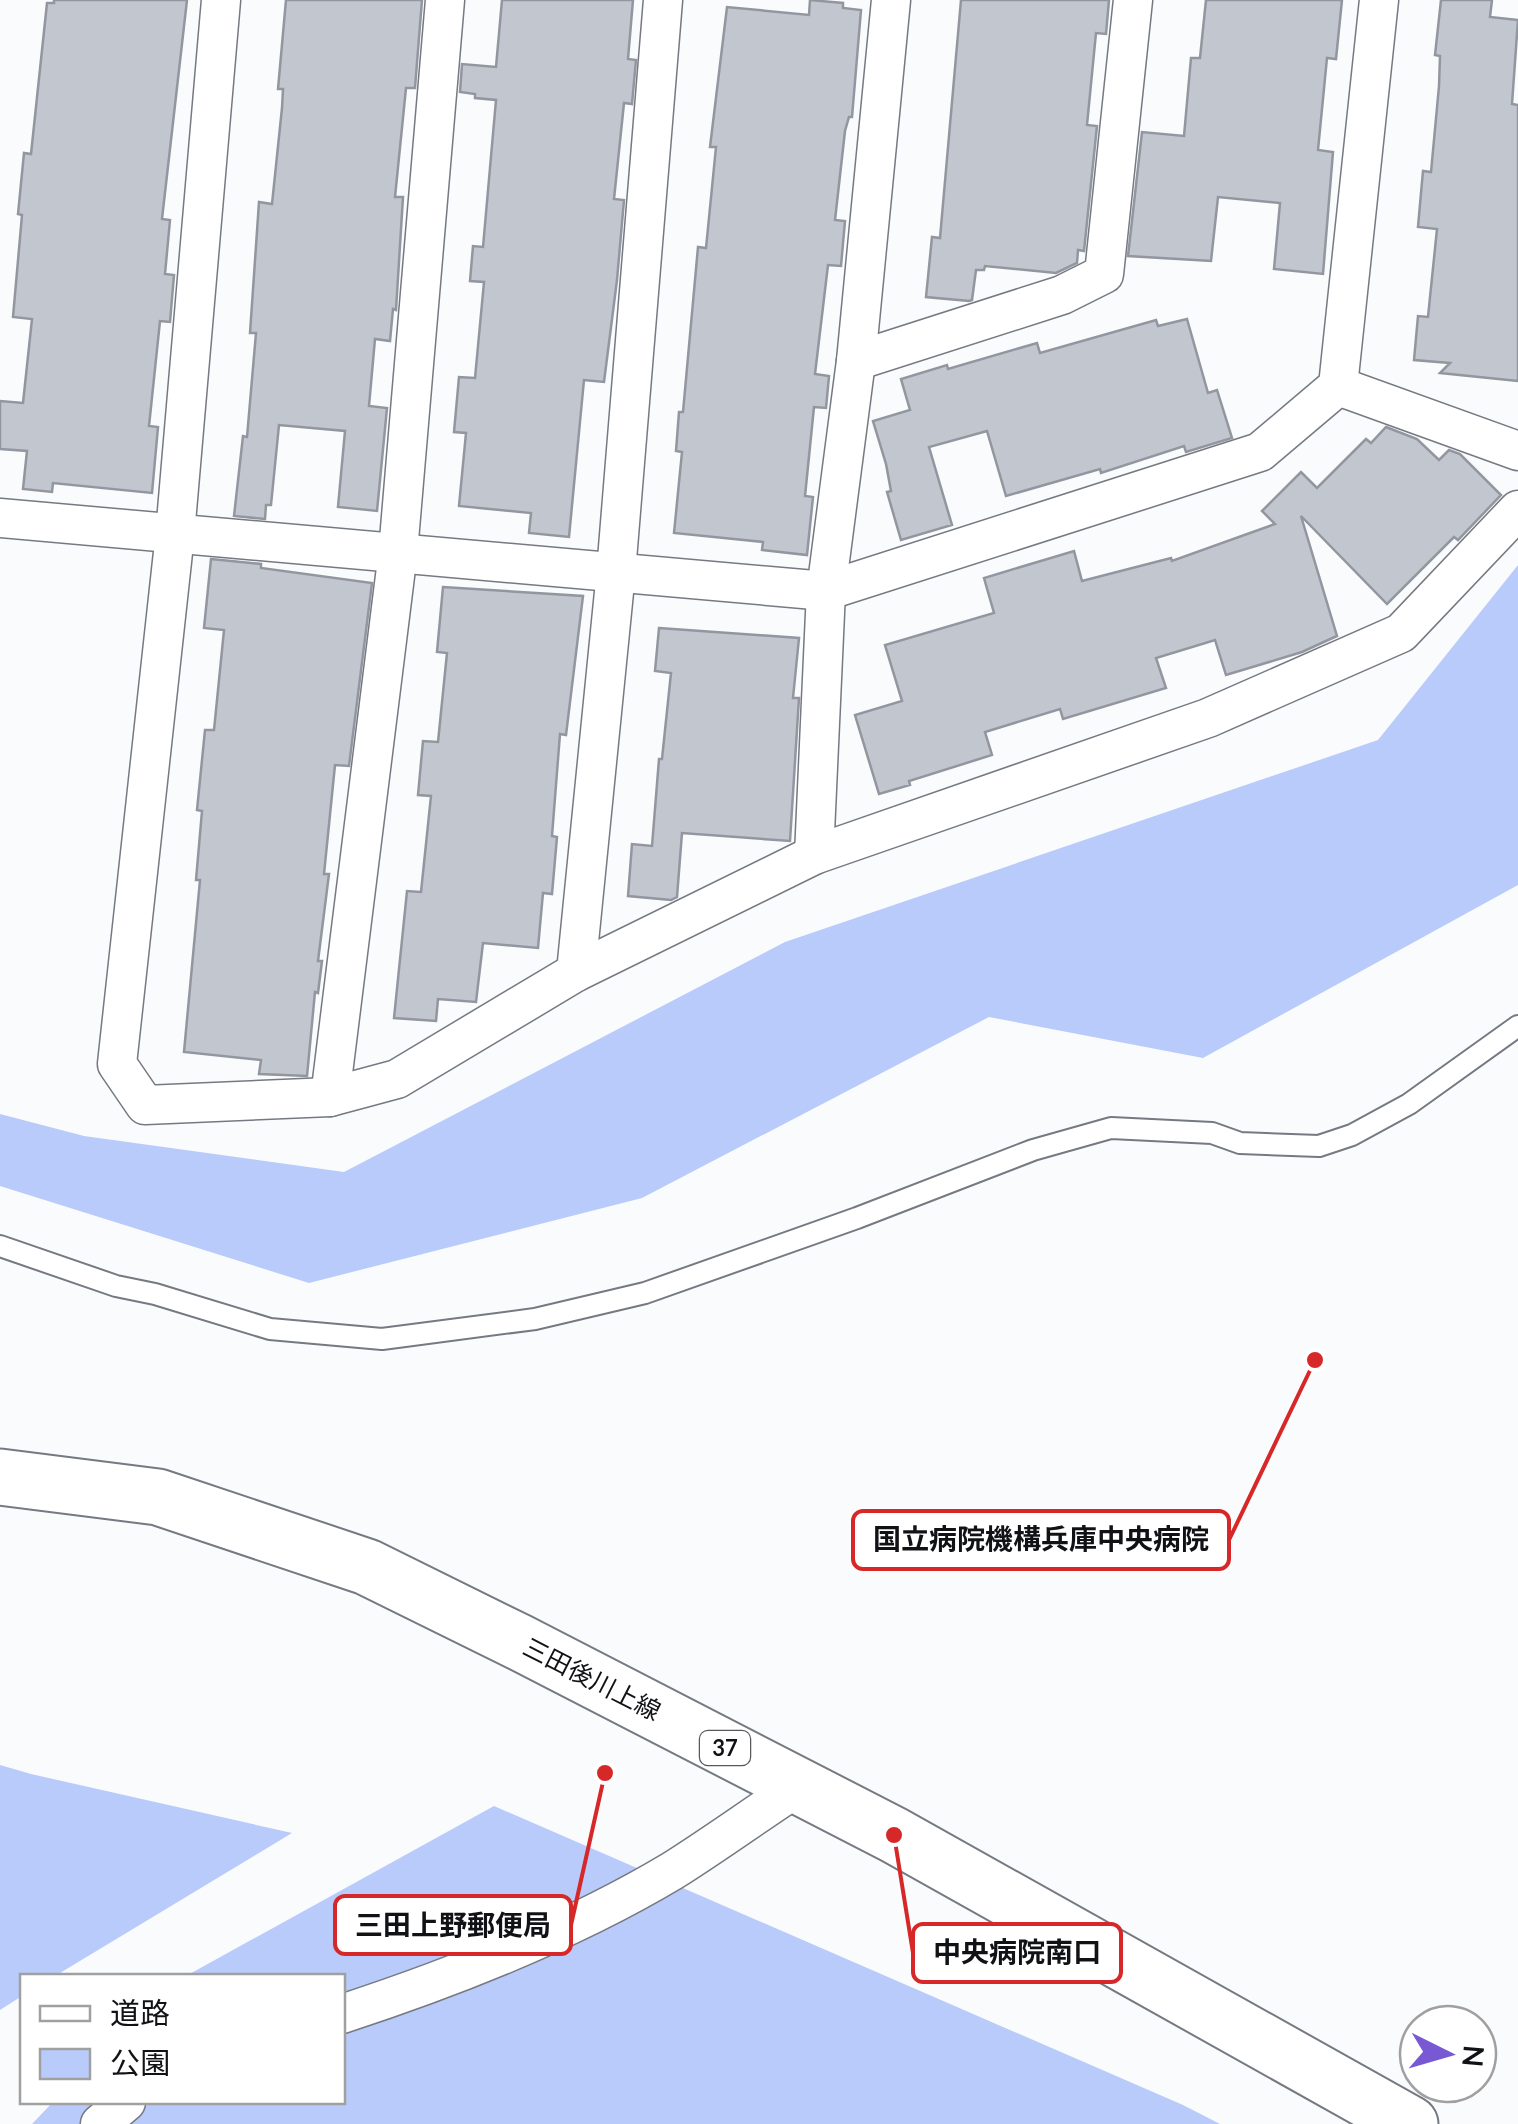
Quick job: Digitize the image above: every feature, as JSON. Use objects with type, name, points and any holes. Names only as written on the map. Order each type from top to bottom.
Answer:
[{"type":"main road","name":"三田後川上線","points":[[0,1477],[158,1497],[367,1567],[894,1835],[1410,2124]]},
{"type":"street","points":[[221,0],[175,534],[117,1064],[145,1105],[330,1097],[396,1080],[576,972],[814,855],[1208,718],[1401,633],[1518,510]]},
{"type":"street","points":[[330,1097],[398,552],[445,0]]},
{"type":"street","points":[[576,972],[616,572],[663,0]]},
{"type":"street","points":[[814,855],[826,591],[856,362],[891,0]]},
{"type":"street","points":[[856,362],[1062,295],[1104,274],[1133,0]]},
{"type":"street","points":[[0,518],[826,591],[1260,452],[1338,386],[1379,0]]},
{"type":"street","points":[[1338,386],[1518,451]]},
{"type":"street","points":[[345,2013],[410,1992],[564,1927],[670,1872],[799,1786]]},
{"type":"street","points":[[100,2124],[124,2104]]},
{"type":"lane","points":[[0,1246],[116,1286],[270,1329],[382,1339],[535,1320],[645,1293],[858,1218],[1033,1150],[1111,1128],[1212,1134],[1240,1143],[1319,1146],[1352,1135],[1409,1104],[1518,1026]]},
{"type":"green space","points":[[1518,565],[1518,885],[1203,1058],[989,1017],[642,1198],[309,1283],[0,1186],[0,1114],[84,1136],[344,1172],[785,942],[1378,740]]},
{"type":"green space","points":[[0,1765],[292,1833],[58,1974],[20,1974],[20,1997],[0,2010]]},
{"type":"green space","points":[[494,1806],[1220,2124],[32,2124],[51,2104],[345,2104],[345,1974],[190,1974]]},
{"type":"building","points":[[187,0],[162,219],[170,220],[165,274],[174,275],[170,322],[160,321],[149,426],[158,427],[152,493],[53,483],[52,492],[23,489],[27,451],[0,449],[0,401],[23,403],[32,319],[13,317],[22,215],[18,214],[24,153],[31,154],[47,3]]},
{"type":"building","points":[[286,0],[422,0],[415,88],[406,88],[395,197],[403,197],[396,310],[393,309],[390,341],[375,339],[369,406],[387,408],[377,511],[338,507],[345,431],[279,425],[271,505],[266,505],[265,519],[234,516],[243,436],[247,437],[256,333],[250,333],[259,202],[272,204],[282,108],[283,89],[278,89]]},
{"type":"building","points":[[502,0],[633,0],[628,59],[636,60],[632,104],[624,103],[614,199],[624,200],[617,280],[604,382],[584,380],[569,537],[529,533],[531,513],[459,506],[466,433],[454,432],[459,377],[475,378],[484,282],[470,281],[473,246],[483,247],[496,100],[460,92],[462,64],[496,67]]},
{"type":"building","points":[[810,0],[843,3],[843,8],[861,10],[852,117],[845,131],[835,220],[845,221],[841,266],[828,265],[815,374],[829,376],[826,408],[814,407],[805,496],[813,497],[807,555],[762,550],[763,542],[674,533],[682,452],[676,451],[679,412],[683,412],[698,247],[706,248],[716,147],[710,147],[727,7],[809,15]]},
{"type":"building","points":[[961,0],[1109,0],[1106,34],[1096,33],[1087,125],[1097,126],[1084,251],[1078,250],[1077,263],[1056,273],[985,266],[984,270],[976,270],[969,301],[926,297],[932,237],[940,238]]},
{"type":"building","points":[[1206,0],[1342,0],[1336,59],[1327,58],[1318,150],[1333,152],[1323,274],[1274,269],[1280,203],[1218,197],[1211,261],[1128,256],[1142,132],[1184,136],[1191,58],[1200,58]]},
{"type":"building","points":[[1441,0],[1492,0],[1490,17],[1518,20],[1512,104],[1518,105],[1518,381],[1440,373],[1450,363],[1414,360],[1418,316],[1428,317],[1437,229],[1418,227],[1423,171],[1431,172]]},
{"type":"building","points":[[1187,319],[1208,393],[1217,390],[1232,438],[1186,452],[1184,446],[1101,473],[1100,469],[1006,496],[987,431],[929,447],[952,525],[901,540],[873,421],[910,410],[901,379],[1037,343],[1040,353],[1156,320],[1158,326]]},
{"type":"building","points":[[1386,427],[1417,439],[1439,460],[1449,450],[1460,454],[1501,495],[1387,604],[1301,516],[1337,636],[1302,652],[1226,675],[1215,640],[1156,658],[1166,688],[1063,719],[1060,709],[985,732],[992,755],[879,794],[855,715],[902,701],[885,645],[994,613],[984,578],[1074,551],[1082,581],[1171,558],[1172,561],[1275,524],[1262,511],[1301,472],[1317,488],[1366,439],[1371,443]]},
{"type":"building","points":[[211,559],[372,583],[349,766],[335,765],[324,874],[329,874],[318,961],[322,961],[307,1076],[259,1074],[261,1060],[184,1052],[200,880],[196,880],[202,811],[197,810],[205,730],[214,730],[224,630],[204,628]]},
{"type":"building","points":[[443,587],[583,596],[566,735],[560,734],[552,894],[543,893],[538,948],[483,943],[476,1002],[438,999],[436,1021],[394,1018],[407,891],[421,892],[431,796],[418,795],[423,741],[438,742],[447,653],[437,652]]},
{"type":"building","points":[[659,628],[799,638],[793,698],[799,698],[790,841],[682,833],[677,897],[671,900],[628,896],[632,844],[652,846],[671,673],[655,671]]},
{"type":"place","name":"国立病院機構兵庫中央病院","points":[[1315,1360]]},
{"type":"place","name":"三田上野郵便局","points":[[605,1773]]},
{"type":"place","name":"中央病院南口","points":[[894,1835]]}]
